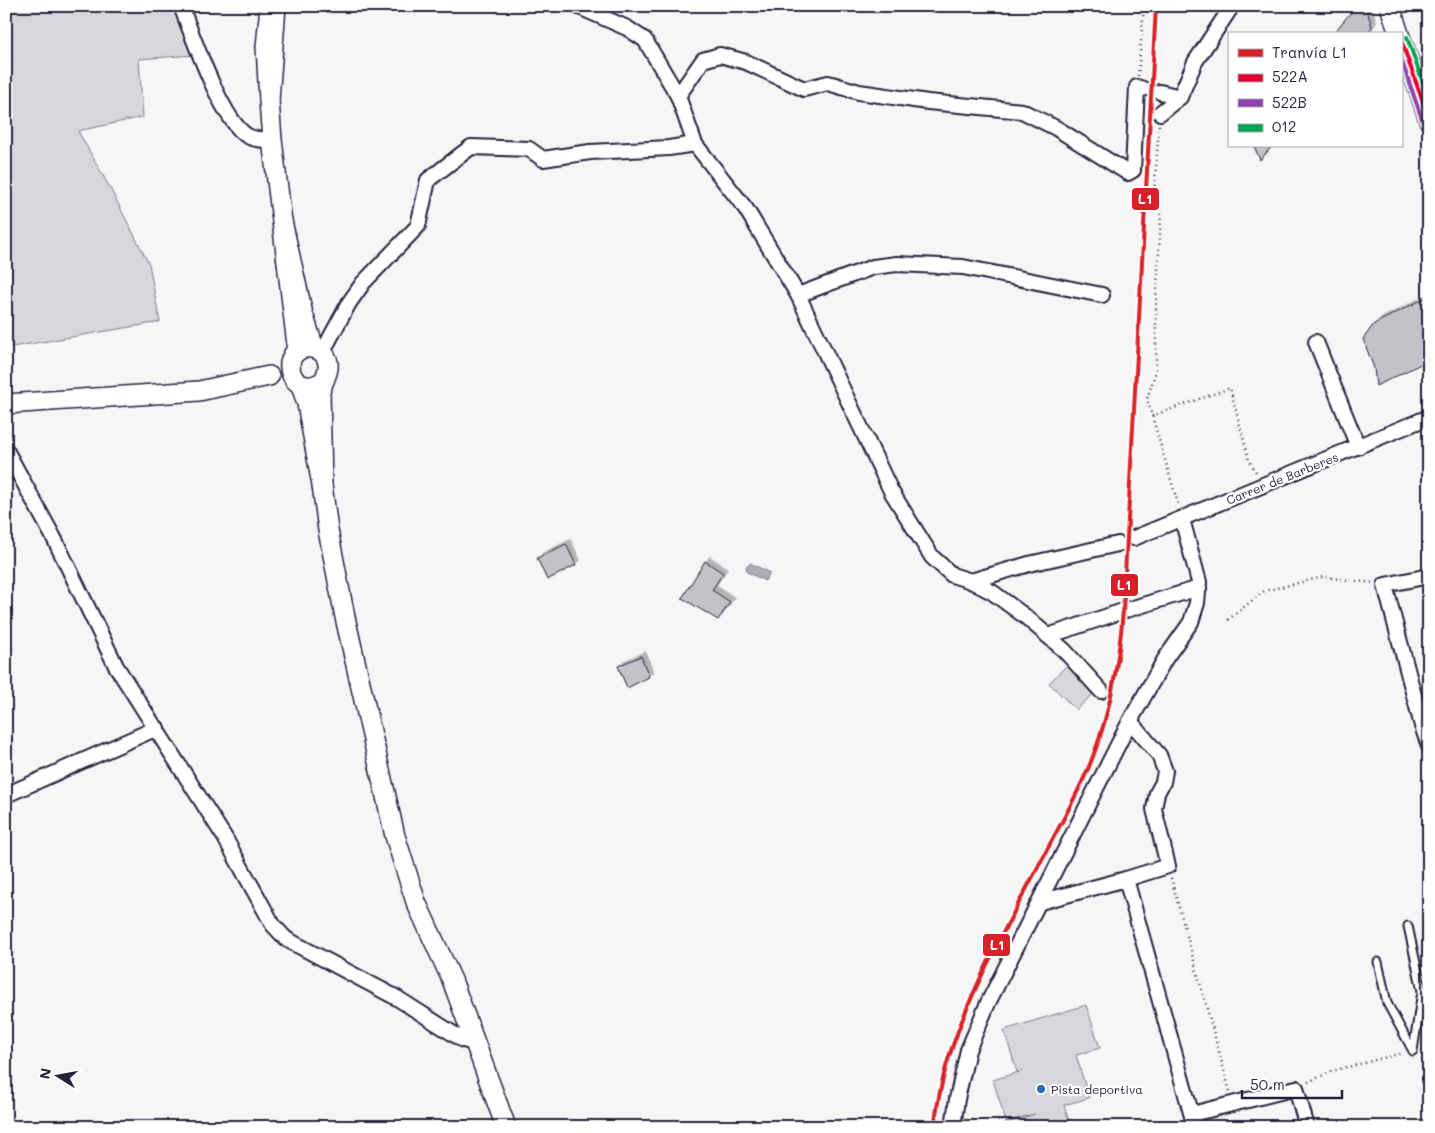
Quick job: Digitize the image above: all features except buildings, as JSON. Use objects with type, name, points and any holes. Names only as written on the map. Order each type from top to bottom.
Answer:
[{"type":"main road","points":[[270,6],[266,48],[268,100],[297,345],[295,370],[307,404],[345,617],[395,836],[416,902],[452,980],[506,1127]]},
{"type":"main road","points":[[268,100],[276,6]]},
{"type":"main road","points":[[1390,6],[1398,32]]},
{"type":"main road","points":[[1402,42],[1429,120]]},
{"type":"main road","points":[[282,221],[303,314],[318,350],[327,359],[329,367],[327,375],[322,382],[312,387],[295,370]]},
{"type":"main road","points":[[6,404],[199,391],[295,370],[307,347],[318,350]]},
{"type":"main road","points":[[322,382],[319,411],[322,485]]},
{"type":"street","points":[[181,6],[220,100],[237,129],[248,137],[259,140],[272,140]]},
{"type":"street","points":[[577,6],[627,28],[645,40],[678,96],[695,144],[746,209],[798,295],[838,384],[891,491],[932,556],[952,575],[971,581],[1005,601],[1064,650],[1101,691]]},
{"type":"street","points":[[1160,113],[1180,96],[1195,62],[1232,6]]},
{"type":"street","points":[[678,96],[703,60],[720,55],[746,62],[804,89],[828,83],[859,92],[928,102],[1022,111],[1056,128],[1128,174],[1133,170],[1140,88]]},
{"type":"street","points":[[1160,92],[1180,96]]},
{"type":"street","points":[[318,350],[363,283],[418,226],[428,180],[471,147],[529,149],[543,159],[590,152],[669,148],[695,144]]},
{"type":"street","points":[[798,295],[873,267],[897,264],[963,267],[1102,296]]},
{"type":"street","points":[[1316,342],[1358,447]]},
{"type":"street","name":"Carrer de Barberes","points":[[1134,538],[1429,417]]},
{"type":"street","points":[[6,450],[56,540],[116,666],[225,838],[278,932],[286,939],[397,998],[463,1040],[475,1042]]},
{"type":"street","points":[[953,1127],[968,1050],[988,1003],[1130,721],[1165,659],[1191,622],[1197,603],[1199,582],[1182,518]]},
{"type":"street","points":[[971,581],[1029,564],[1118,544]]},
{"type":"street","points":[[1429,576],[1385,585],[1429,746]]},
{"type":"street","points":[[1048,636],[1198,588]]},
{"type":"street","points":[[1040,902],[1168,866],[1154,809],[1157,793],[1163,782],[1165,771],[1159,755],[1130,721]]},
{"type":"street","points":[[6,795],[157,728]]},
{"type":"street","points":[[1126,879],[1194,1121],[1234,1103],[1296,1088],[1307,1127]]},
{"type":"lane","points":[[1408,926],[1422,991],[1413,1051]]},
{"type":"lane","points":[[1378,962],[1387,1003],[1413,1051]]},
{"type":"path","points":[[1140,88],[1144,6]]},
{"type":"path","points":[[1160,113],[1154,195],[1161,216],[1156,306],[1156,371],[1147,399],[1182,518]]},
{"type":"path","points":[[1152,416],[1230,388],[1249,460],[1263,485]]},
{"type":"path","points":[[1228,620],[1264,591],[1322,577],[1385,585]]},
{"type":"path","points":[[1168,866],[1234,1103]]},
{"type":"path","points":[[1296,1088],[1332,1071],[1413,1051]]},
{"type":"shaded area","points":[[6,6],[173,7],[194,55],[139,59],[143,117],[78,131],[149,264],[160,322],[6,348]]},
{"type":"shaded area","points":[[750,563],[770,573],[765,581],[747,572],[746,566],[749,566]]},
{"type":"shaded area","points":[[1067,665],[1094,693],[1076,710],[1049,683]]},
{"type":"shaded area","points":[[1086,1005],[1100,1048],[1076,1055],[1089,1098],[1064,1105],[1071,1127],[994,1127],[1035,1114],[1006,1122],[993,1080],[1022,1071],[1017,1072],[1004,1030]]},
{"type":"tram line","name":"L1","points":[[934,1127],[949,1055],[963,1019],[998,943],[1083,781],[1099,741],[1113,686],[1123,611],[1156,6]]},
{"type":"transit line","name":"012","points":[[1407,37],[1429,100]]},
{"type":"transit line","name":"522A","points":[[1402,43],[1429,119]]},
{"type":"transit line","name":"522B","points":[[1402,62],[1423,122]]},
{"type":"place","name":"Pista deportiva","points":[[1041,1089]]}]
